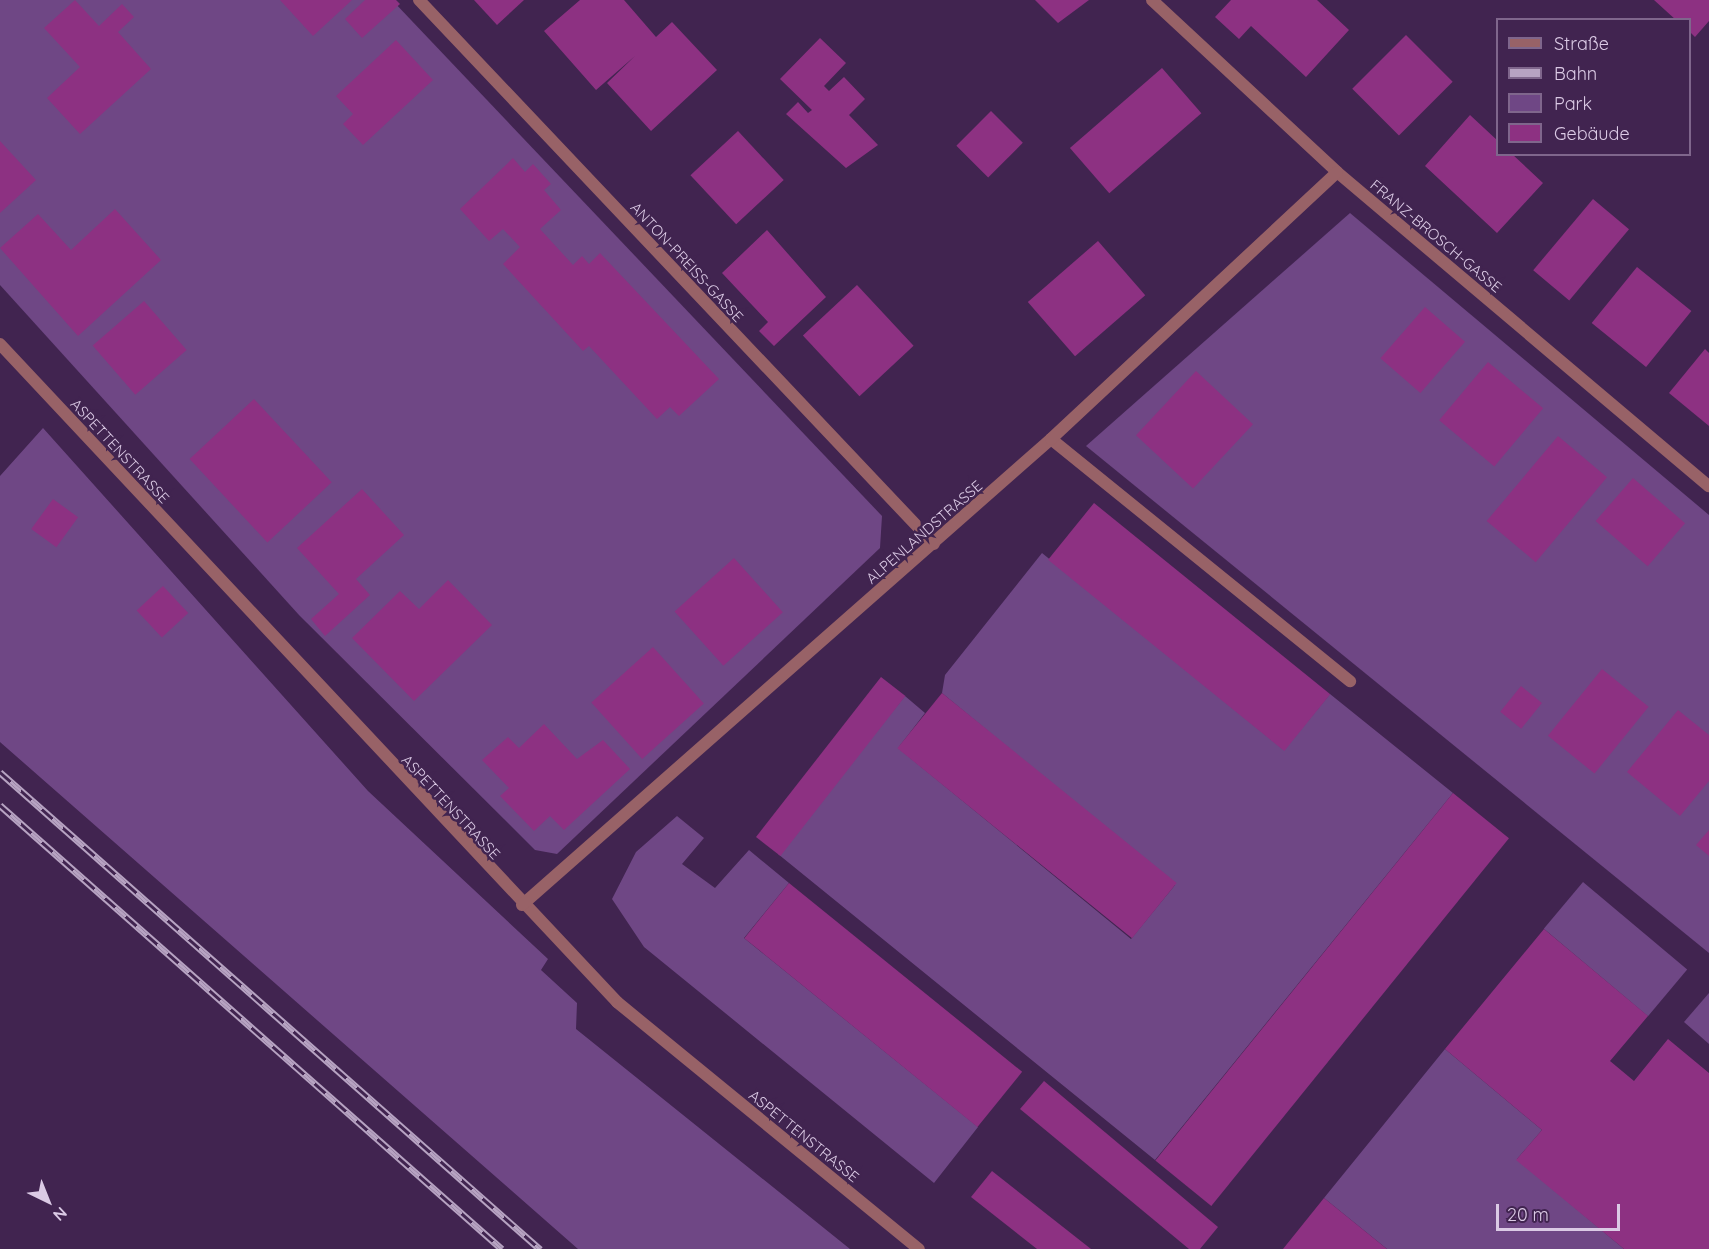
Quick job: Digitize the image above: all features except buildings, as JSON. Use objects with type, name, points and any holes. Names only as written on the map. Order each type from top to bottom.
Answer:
[{"type":"street","name":"ANTON-PREISS-GASSE","points":[[419,0],[934,544]]},
{"type":"street","name":"FRANZ-BROSCH-GASSE","points":[[1152,0],[1337,172],[1709,486]]},
{"type":"street","name":"ALPENLANDSTRASSE","points":[[522,905],[1051,439],[1337,172]]},
{"type":"street","name":"ASPETTENSTRASSE","points":[[0,344],[522,905],[617,1002],[919,1249]]},
{"type":"street","points":[[1051,439],[1350,681]]},
{"type":"green space","points":[[0,0],[392,0],[882,516],[880,548],[557,854],[535,850],[299,615],[0,285]]},
{"type":"green space","points":[[1350,213],[1709,515],[1709,953],[1086,446]]},
{"type":"green space","points":[[43,428],[368,791],[548,959],[541,970],[577,1003],[576,1029],[850,1249],[578,1249],[0,742],[0,476]]},
{"type":"green space","points":[[1042,553],[1284,750],[1330,694],[1453,793],[1155,1160],[778,854],[905,696],[925,713],[898,748],[1131,939],[1175,885],[942,693],[945,675]]},
{"type":"green space","points":[[677,816],[704,838],[682,864],[715,888],[749,850],[789,883],[744,938],[978,1127],[934,1183],[644,947],[612,899],[636,852]]},
{"type":"green space","points":[[1583,882],[1687,969],[1648,1016],[1544,929]]},
{"type":"green space","points":[[1709,993],[1709,1044],[1684,1022]]},
{"type":"green space","points":[[1445,1049],[1542,1130],[1517,1159],[1624,1249],[1387,1249],[1324,1198]]},
{"type":"railway","points":[[0,772],[540,1249]]},
{"type":"railway","points":[[0,805],[502,1249]]}]
